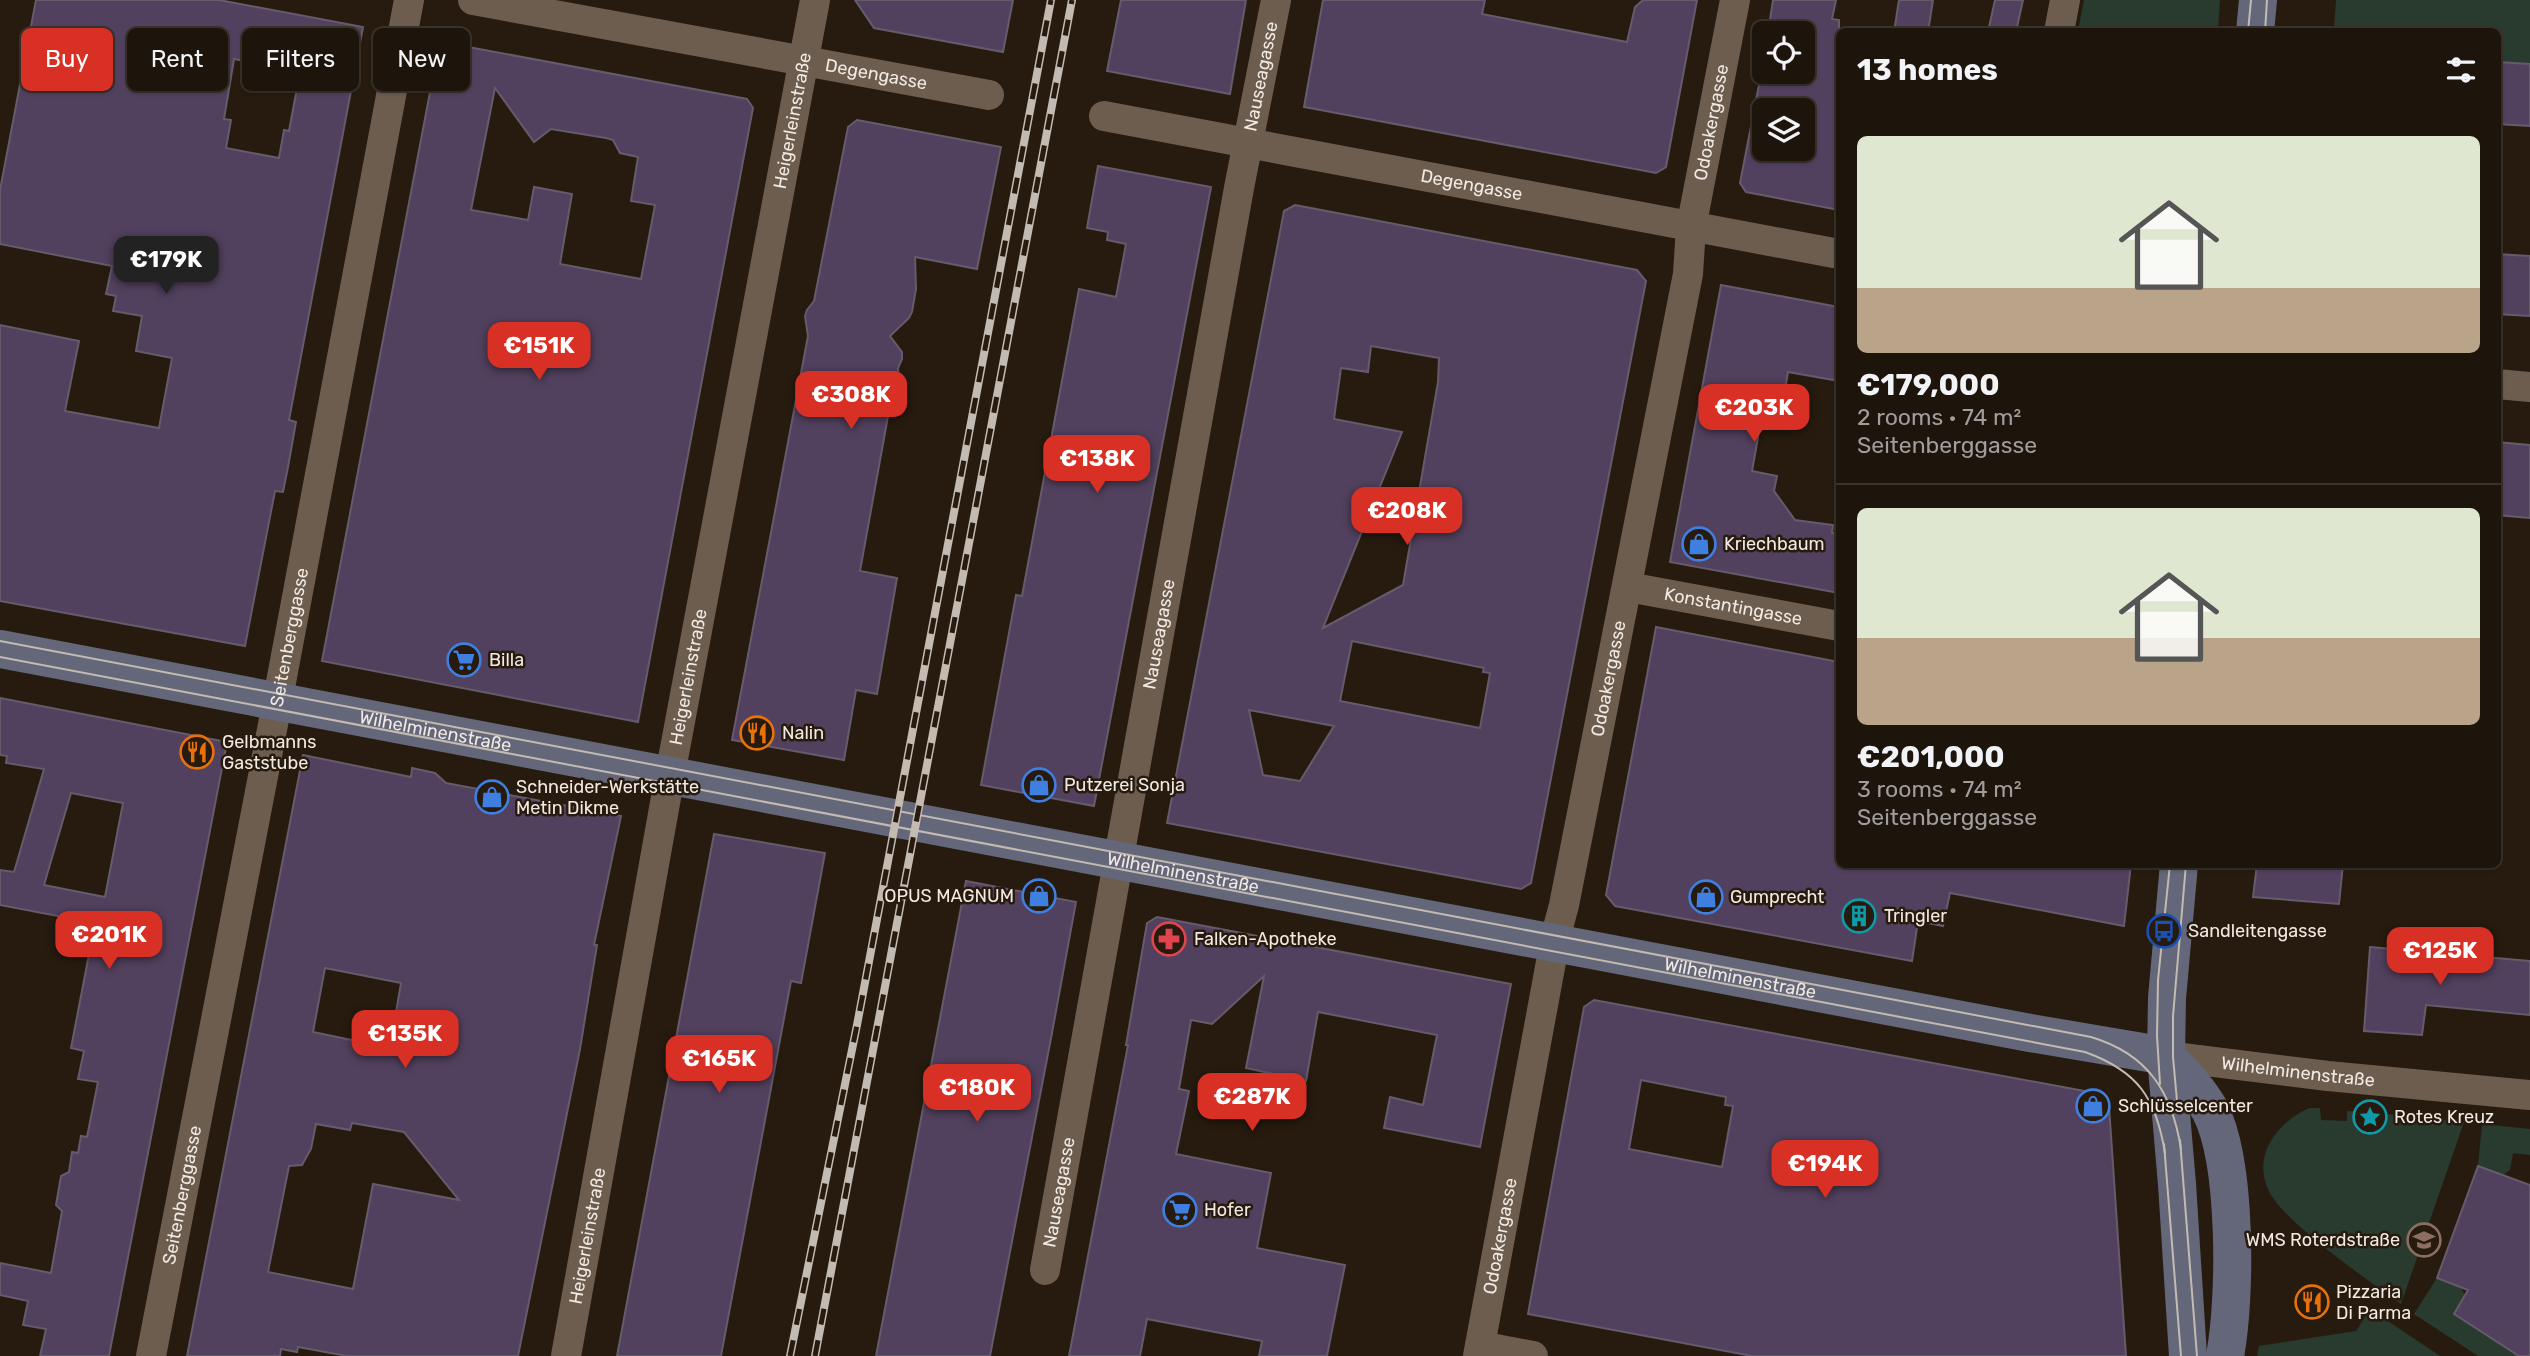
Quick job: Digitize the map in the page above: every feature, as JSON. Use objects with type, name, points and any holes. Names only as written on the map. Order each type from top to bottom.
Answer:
[{"type":"street","name":"Seitenberggasse","points":[[151,1356],[409,0]]},
{"type":"street","name":"Degengasse","points":[[473,0],[989,96]]},
{"type":"street","name":"Heigerleinstraße","points":[[566,1356],[670,775],[815,0]]},
{"type":"street","name":"Nauseagasse","points":[[1045,1270],[1117,860],[1276,0]]},
{"type":"street","name":"Odoakergasse","points":[[1479,1351],[1554,943],[1567,892],[1688,274],[1691,228],[1735,0]]},
{"type":"street","points":[[2060,28],[2064,0]]},
{"type":"street","points":[[2255,28],[2258,0]]},
{"type":"street","name":"Degengasse","points":[[1104,116],[1836,253]]},
{"type":"street","points":[[2501,384],[2530,387]]},
{"type":"street","name":"Konstantingasse","points":[[1628,587],[1836,625]]},
{"type":"street","name":"Wilhelminenstraße","points":[[0,649],[2030,1033],[2166,1056],[2328,1076],[2530,1095]]},
{"type":"street","points":[[2179,868],[2167,998],[2166,1056],[2188,1356]]},
{"type":"street","points":[[2166,1056],[2199,1093],[2219,1133],[2231,1229],[2230,1321],[2225,1356]]},
{"type":"street","points":[[1479,1351],[1533,1356]]},
{"type":"green space","points":[[2084,0],[2220,0],[2218,28],[2079,28]]},
{"type":"green space","points":[[2336,0],[2530,0],[2530,64],[2501,62],[2501,28],[2334,28]]},
{"type":"green space","points":[[2309,1108],[2320,1108],[2321,1120],[2347,1121],[2347,1111],[2363,1112],[2364,1119],[2376,1119],[2377,1113],[2464,1122],[2401,1304],[2308,1234],[2276,1202],[2268,1189],[2263,1163],[2271,1140],[2288,1122]]},
{"type":"green space","points":[[2482,1124],[2530,1129],[2530,1155],[2513,1153],[2510,1170],[2503,1175],[2478,1166]]},
{"type":"green space","points":[[2437,1278],[2461,1287],[2465,1296],[2519,1356],[2478,1356],[2414,1314]]},
{"type":"green space","points":[[2370,1309],[2440,1356],[2257,1356],[2259,1346],[2356,1331]]},
{"type":"building","points":[[36,0],[219,0],[363,27],[359,48],[359,28],[242,28],[242,61],[234,59],[224,119],[231,120],[226,148],[279,158],[284,130],[289,131],[296,91],[351,91],[289,420],[296,422],[288,467],[283,492],[275,491],[245,646],[0,601],[0,325],[79,341],[65,411],[159,428],[172,358],[136,351],[142,316],[113,311],[116,296],[106,294],[112,266],[0,244],[0,190],[21,79],[21,91],[113,91],[113,28],[31,28]]},
{"type":"building","points":[[855,0],[1013,0],[1003,52],[874,28]]},
{"type":"building","points":[[1121,0],[1246,0],[1230,94],[1107,71]]},
{"type":"building","points":[[1323,0],[1485,0],[1482,14],[1627,42],[1635,7],[1643,0],[1697,0],[1666,167],[1656,173],[1304,107]]},
{"type":"building","points":[[1773,0],[1836,0],[1832,19],[1839,20],[1839,28],[1836,28],[1836,209],[1746,192],[1740,183],[1752,121],[1752,161],[1815,161],[1815,98],[1756,98],[1759,84],[1815,84],[1815,21],[1770,21]]},
{"type":"building","points":[[1899,0],[1933,0],[1929,28],[1895,28]]},
{"type":"building","points":[[1995,0],[2023,0],[2017,28],[1989,28]]},
{"type":"building","points":[[470,47],[747,99],[753,108],[638,722],[322,661],[430,91],[470,91]],"holes":[[[495,88],[534,142],[551,129],[613,140],[620,153],[638,157],[631,201],[655,205],[641,279],[560,264],[572,194],[534,187],[528,220],[471,210]]]},
{"type":"building","points":[[2501,62],[2530,64],[2530,126],[2501,124]]},
{"type":"building","points":[[857,120],[1001,147],[977,269],[915,257],[916,289],[912,312],[890,336],[902,352],[898,368],[899,384],[892,394],[860,571],[897,578],[877,694],[856,690],[844,760],[732,740],[808,336],[805,316],[814,301],[848,127]]},
{"type":"building","points":[[1098,166],[1211,187],[1094,806],[981,785],[1016,595],[1022,596],[1079,289],[1116,297],[1126,244],[1107,240],[1108,232],[1087,228]]},
{"type":"building","points":[[1295,205],[1637,270],[1646,281],[1531,883],[1521,889],[1167,823],[1284,211]],"holes":[[[1371,346],[1439,358],[1438,382],[1403,585],[1323,628],[1402,432],[1334,419],[1341,368],[1368,372]],[[1352,641],[1484,668],[1483,672],[1490,673],[1480,728],[1340,701]],[[1249,710],[1334,726],[1300,781],[1263,775]]]},
{"type":"building","points":[[2501,254],[2530,256],[2530,316],[2501,314]]},
{"type":"building","points":[[1721,285],[1836,306],[1836,380],[1788,372],[1783,402],[1765,398],[1752,471],[1777,476],[1774,491],[1795,520],[1833,525],[1832,533],[1836,534],[1836,592],[1670,562]]},
{"type":"building","points":[[2501,442],[2530,445],[2530,518],[2501,515]]},
{"type":"building","points":[[1656,627],[1836,661],[1836,868],[2131,868],[2124,926],[1950,893],[1943,926],[1918,921],[1912,961],[1615,906],[1606,895]]},
{"type":"building","points":[[0,698],[227,742],[109,1356],[40,1356],[46,1329],[23,1325],[28,1301],[0,1295],[0,1263],[51,1273],[62,1211],[56,1205],[61,1176],[69,1172],[72,1152],[78,1153],[81,1136],[87,1137],[98,1082],[78,1079],[84,1051],[71,1048],[95,923],[0,905],[0,870],[14,872],[44,769],[6,763],[7,756],[0,755]],"holes":[[[71,793],[123,803],[105,897],[44,885]]]},
{"type":"building","points":[[303,755],[411,777],[412,768],[435,773],[446,783],[621,816],[594,945],[597,945],[580,1049],[518,1356],[347,1356],[298,1347],[297,1352],[281,1349],[280,1356],[187,1356]],"holes":[[[325,968],[401,983],[390,1048],[313,1032]],[[352,1123],[404,1132],[459,1200],[373,1184],[353,1289],[268,1272],[289,1166],[302,1165],[311,1149],[316,1124],[350,1130]]]},
{"type":"building","points":[[714,834],[825,853],[801,983],[791,981],[721,1356],[617,1356]]},
{"type":"building","points":[[2257,868],[2343,868],[2339,904],[2253,897]]},
{"type":"building","points":[[966,881],[1076,902],[1052,1033],[990,1356],[876,1356]]},
{"type":"building","points":[[1157,917],[1511,984],[1480,1147],[1384,1128],[1390,1097],[1423,1105],[1437,1035],[1318,1012],[1306,1081],[1246,1068],[1264,976],[1212,1024],[1191,1020],[1179,1089],[1189,1091],[1176,1154],[1271,1173],[1257,1248],[1345,1265],[1327,1356],[1259,1356],[1262,1341],[1147,1319],[1140,1356],[1069,1356],[1128,1045],[1147,923]]},
{"type":"building","points":[[2370,947],[2530,961],[2530,1015],[2426,1005],[2422,1035],[2364,1031]]},
{"type":"building","points":[[1594,1000],[2095,1093],[2109,1106],[2126,1356],[1752,1356],[1528,1314],[1584,1007]],"holes":[[[1641,1080],[1726,1097],[1725,1105],[1733,1106],[1722,1167],[1629,1149]]]},
{"type":"building","points":[[2478,1166],[2530,1185],[2530,1356],[2519,1356],[2454,1314],[2468,1290],[2437,1278]]},
{"type":"tram line","points":[[2248,28],[2251,0]]},
{"type":"tram line","points":[[2265,28],[2267,0]]},
{"type":"tram line","points":[[0,641],[2091,1037],[2128,1054],[2154,1078],[2171,1110],[2181,1149]]},
{"type":"tram line","points":[[0,657],[2085,1052],[2119,1068],[2141,1089],[2156,1117],[2165,1153]]},
{"type":"tram line","points":[[2160,1084],[2158,980],[2170,868]]},
{"type":"tram line","points":[[2178,1112],[2173,1057],[2173,1016],[2186,868]]},
{"type":"tram line","points":[[2180,1140],[2197,1356]]},
{"type":"tram line","points":[[2164,1144],[2181,1356]]},
{"type":"railway","points":[[790,1356],[857,1025],[1051,0]]},
{"type":"railway","points":[[815,1356],[1072,0]]},
{"type":"place","name":"Kriechbaum","points":[[1699,544]]},
{"type":"place","name":"Billa","points":[[464,660]]},
{"type":"place","name":"Nalin","points":[[757,733]]},
{"type":"place","name":"Gelbmanns Gaststube","points":[[197,752]]},
{"type":"place","name":"Putzerei Sonja","points":[[1039,785]]},
{"type":"place","name":"Schneider-Werkstätte Metin Dikme","points":[[492,797]]},
{"type":"place","name":"OPUS MAGNUM","points":[[1039,896]]},
{"type":"place","name":"Gumprecht","points":[[1706,897]]},
{"type":"place","name":"Tringler","points":[[1859,916]]},
{"type":"place","name":"Sandleitengasse","points":[[2164,931]]},
{"type":"place","name":"Falken-Apotheke","points":[[1169,939]]},
{"type":"place","name":"Schlüsselcenter","points":[[2093,1106]]},
{"type":"place","name":"Rotes Kreuz","points":[[2370,1117]]},
{"type":"place","name":"Hofer","points":[[1180,1210]]},
{"type":"place","name":"WMS Roterdstraße","points":[[2424,1240]]},
{"type":"place","name":"Pizzaria Di Parma","points":[[2312,1302]]}]
